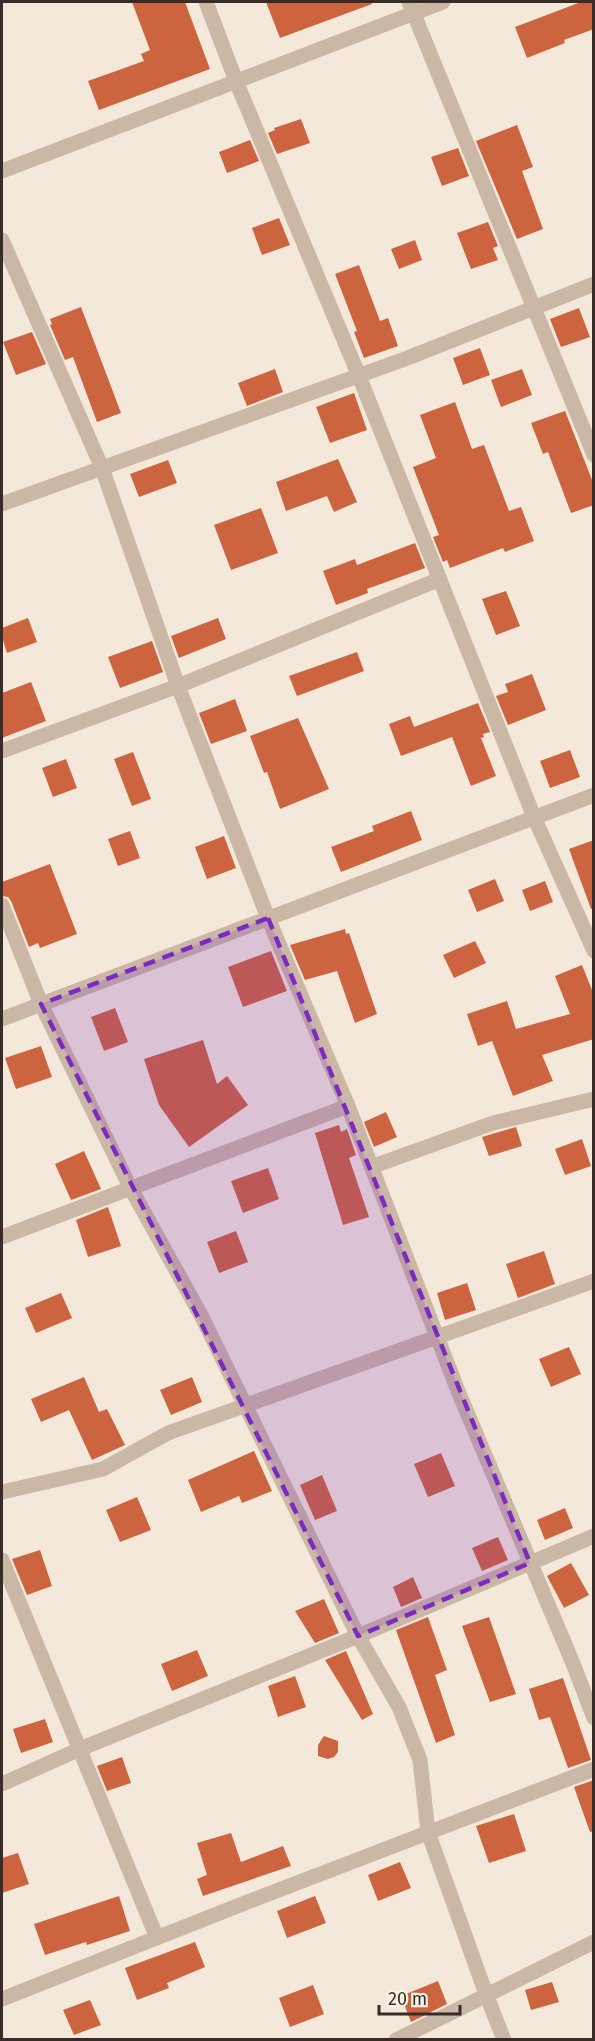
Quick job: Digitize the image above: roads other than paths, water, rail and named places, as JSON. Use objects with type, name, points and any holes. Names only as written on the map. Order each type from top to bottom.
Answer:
[{"type":"street","points":[[206,2],[534,817],[594,951]]},
{"type":"street","points":[[2,171],[236,81],[412,7],[443,2]]},
{"type":"street","points":[[412,7],[594,455]]},
{"type":"street","points":[[2,240],[102,468],[178,686],[268,918],[348,1106],[437,1336],[594,1718]]},
{"type":"street","points":[[2,504],[358,376],[594,284]]},
{"type":"street","points":[[2,751],[178,686],[440,579]]},
{"type":"street","points":[[2,1019],[594,795]]},
{"type":"street","points":[[2,905],[41,1004],[130,1187],[202,1317],[244,1407],[358,1636],[399,1707],[420,1760],[428,1832],[504,2040]]},
{"type":"street","points":[[371,1167],[493,1123],[594,1099]]},
{"type":"street","points":[[2,1237],[348,1106]]},
{"type":"street","points":[[2,1492],[103,1469],[168,1433],[594,1281]]},
{"type":"street","points":[[2,1784],[80,1749],[358,1636],[594,1536]]},
{"type":"street","points":[[2,1560],[157,1938]]},
{"type":"street","points":[[2,2000],[594,1769]]},
{"type":"street","points":[[396,2040],[594,1942]]}]
